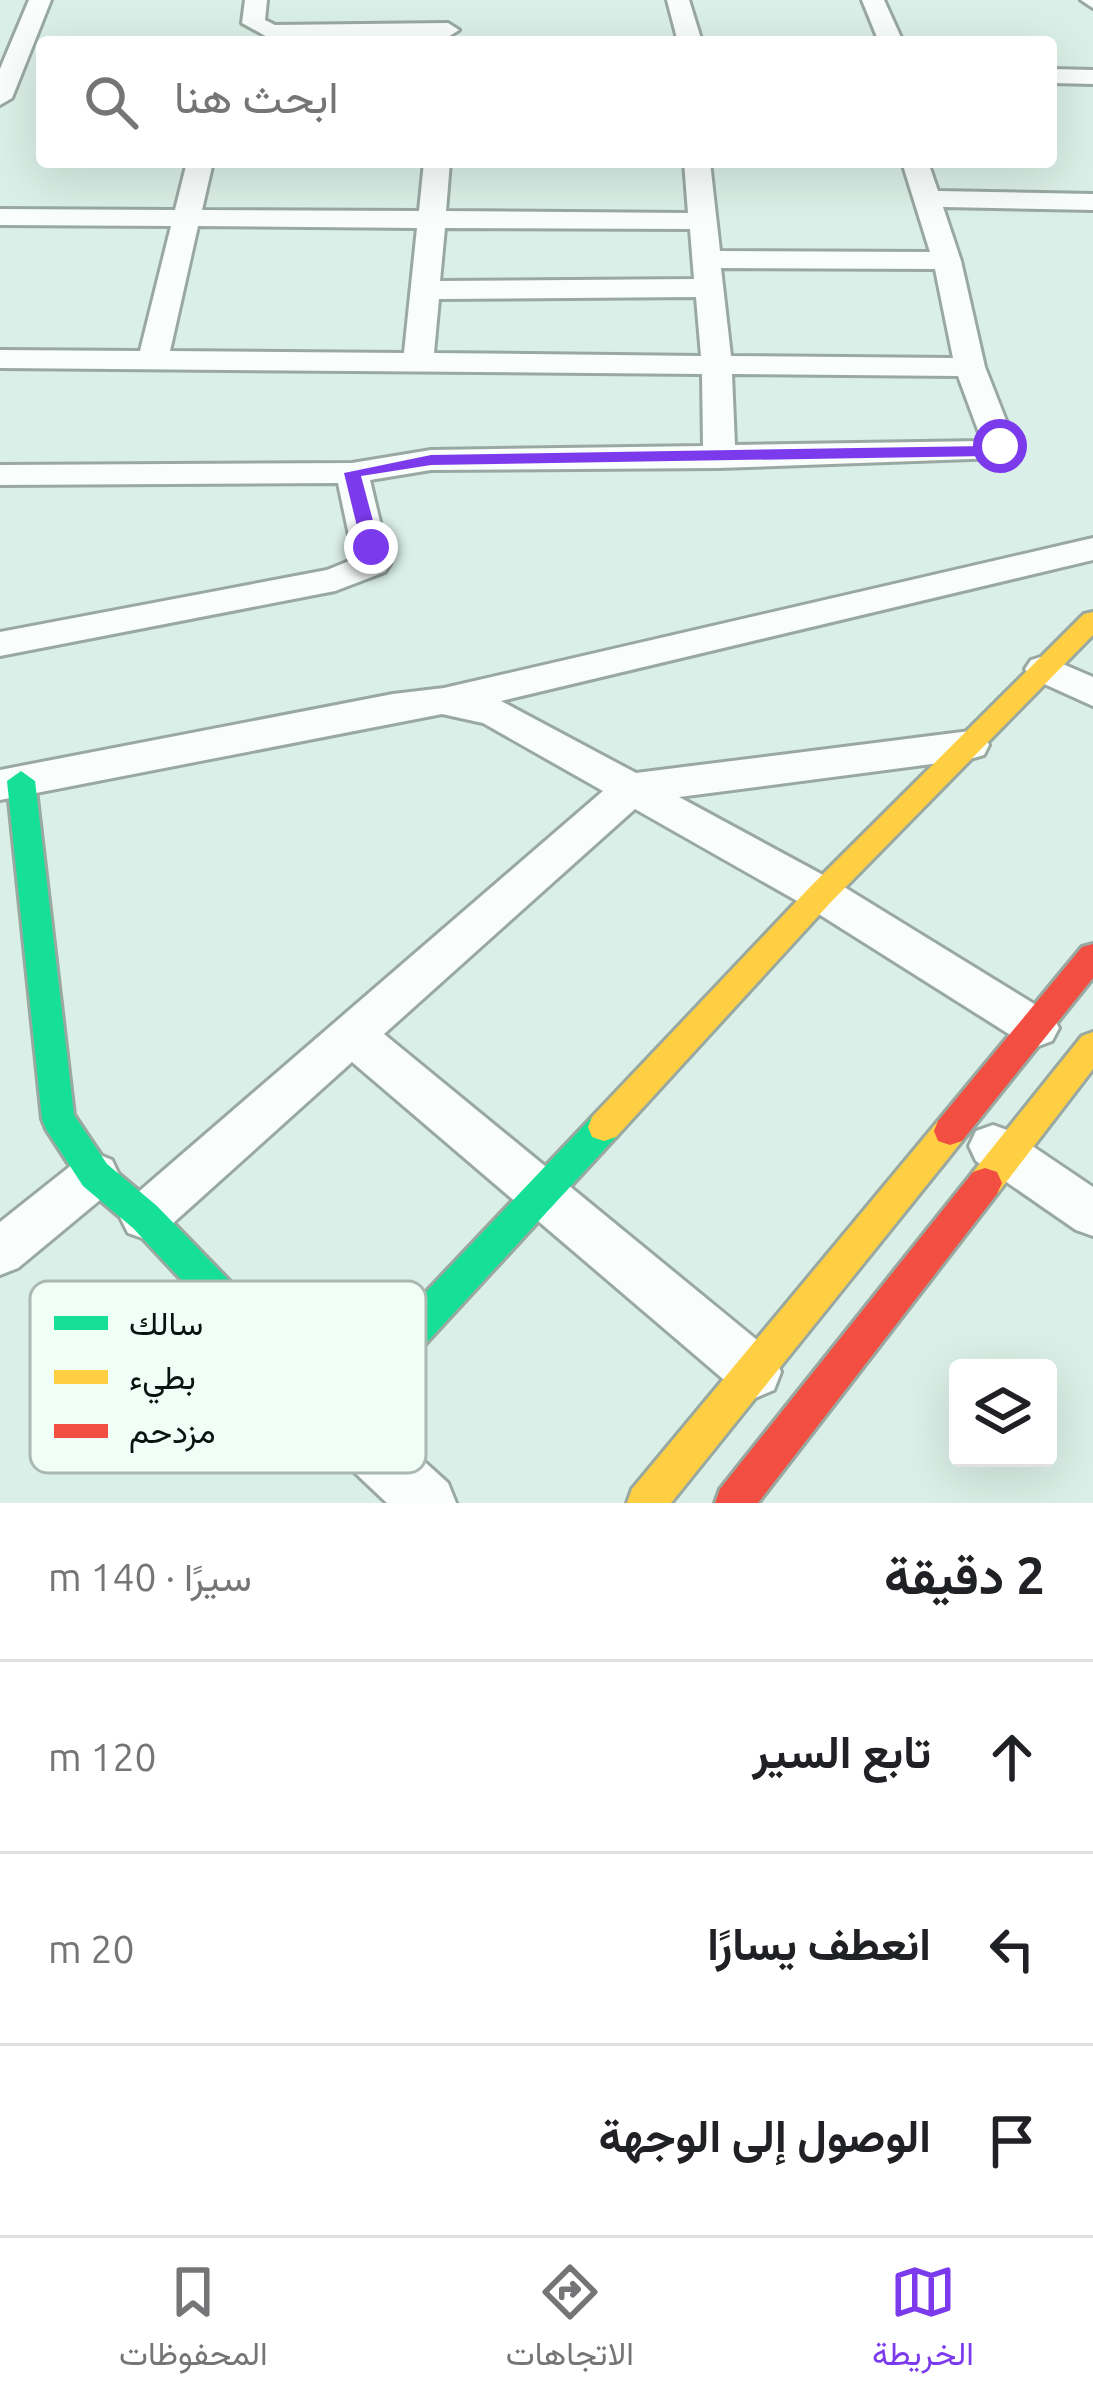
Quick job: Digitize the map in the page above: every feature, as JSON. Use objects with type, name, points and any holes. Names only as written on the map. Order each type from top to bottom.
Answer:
[{"type":"street","points":[[0,98],[40,0]]},
{"type":"street","points":[[256,0],[253,23],[271,32],[448,36],[451,0]]},
{"type":"street","points":[[678,0],[689,36]]},
{"type":"street","points":[[873,0],[888,36]]},
{"type":"street","points":[[1057,76],[1093,77]]},
{"type":"street","points":[[153,361],[198,168]]},
{"type":"street","points":[[418,364],[435,168]]},
{"type":"street","points":[[698,168],[717,367],[719,458]]},
{"type":"street","points":[[0,475],[352,473],[431,460],[719,458],[995,448],[1001,440],[970,367],[947,261],[917,168]]},
{"type":"street","points":[[927,200],[1093,202]]},
{"type":"street","points":[[0,217],[703,221]]},
{"type":"street","points":[[425,290],[947,261]]},
{"type":"street","points":[[0,359],[970,367]]},
{"type":"street","points":[[0,644],[335,580],[373,565],[352,473]]},
{"type":"street","points":[[206,1281],[145,1217],[94,1175],[58,1119],[10,783],[442,701],[1093,549]]},
{"type":"street","points":[[426,1318],[821,895],[1093,620]]},
{"type":"street","points":[[1045,669],[1093,693]]},
{"type":"street","points":[[442,701],[494,712],[633,788],[821,895],[1036,1028]]},
{"type":"street","points":[[145,1217],[633,788],[970,745]]},
{"type":"street","points":[[646,1503],[961,1124],[1093,956]]},
{"type":"street","points":[[352,1035],[755,1372]]},
{"type":"street","points":[[734,1503],[1093,1046]]},
{"type":"street","points":[[961,1124],[1093,1214]]},
{"type":"street","points":[[0,1252],[94,1175]]},
{"type":"street","points":[[396,1473],[428,1503]]},
{"type":"traffic: fast","points":[[21,781],[58,1119],[95,1175],[145,1217],[206,1281]]},
{"type":"traffic: fast","points":[[426,1318],[604,1127]]},
{"type":"traffic: slow","points":[[604,1127],[821,894],[1093,620]]},
{"type":"traffic: slow","points":[[985,1183],[1093,1045]]},
{"type":"traffic: slow","points":[[646,1503],[950,1131]]},
{"type":"traffic: jam","points":[[950,1131],[1093,956]]},
{"type":"traffic: jam","points":[[734,1503],[985,1183]]},
{"type":"route","points":[[371,547],[352,473],[431,460],[719,458],[988,451],[1000,446]]}]
